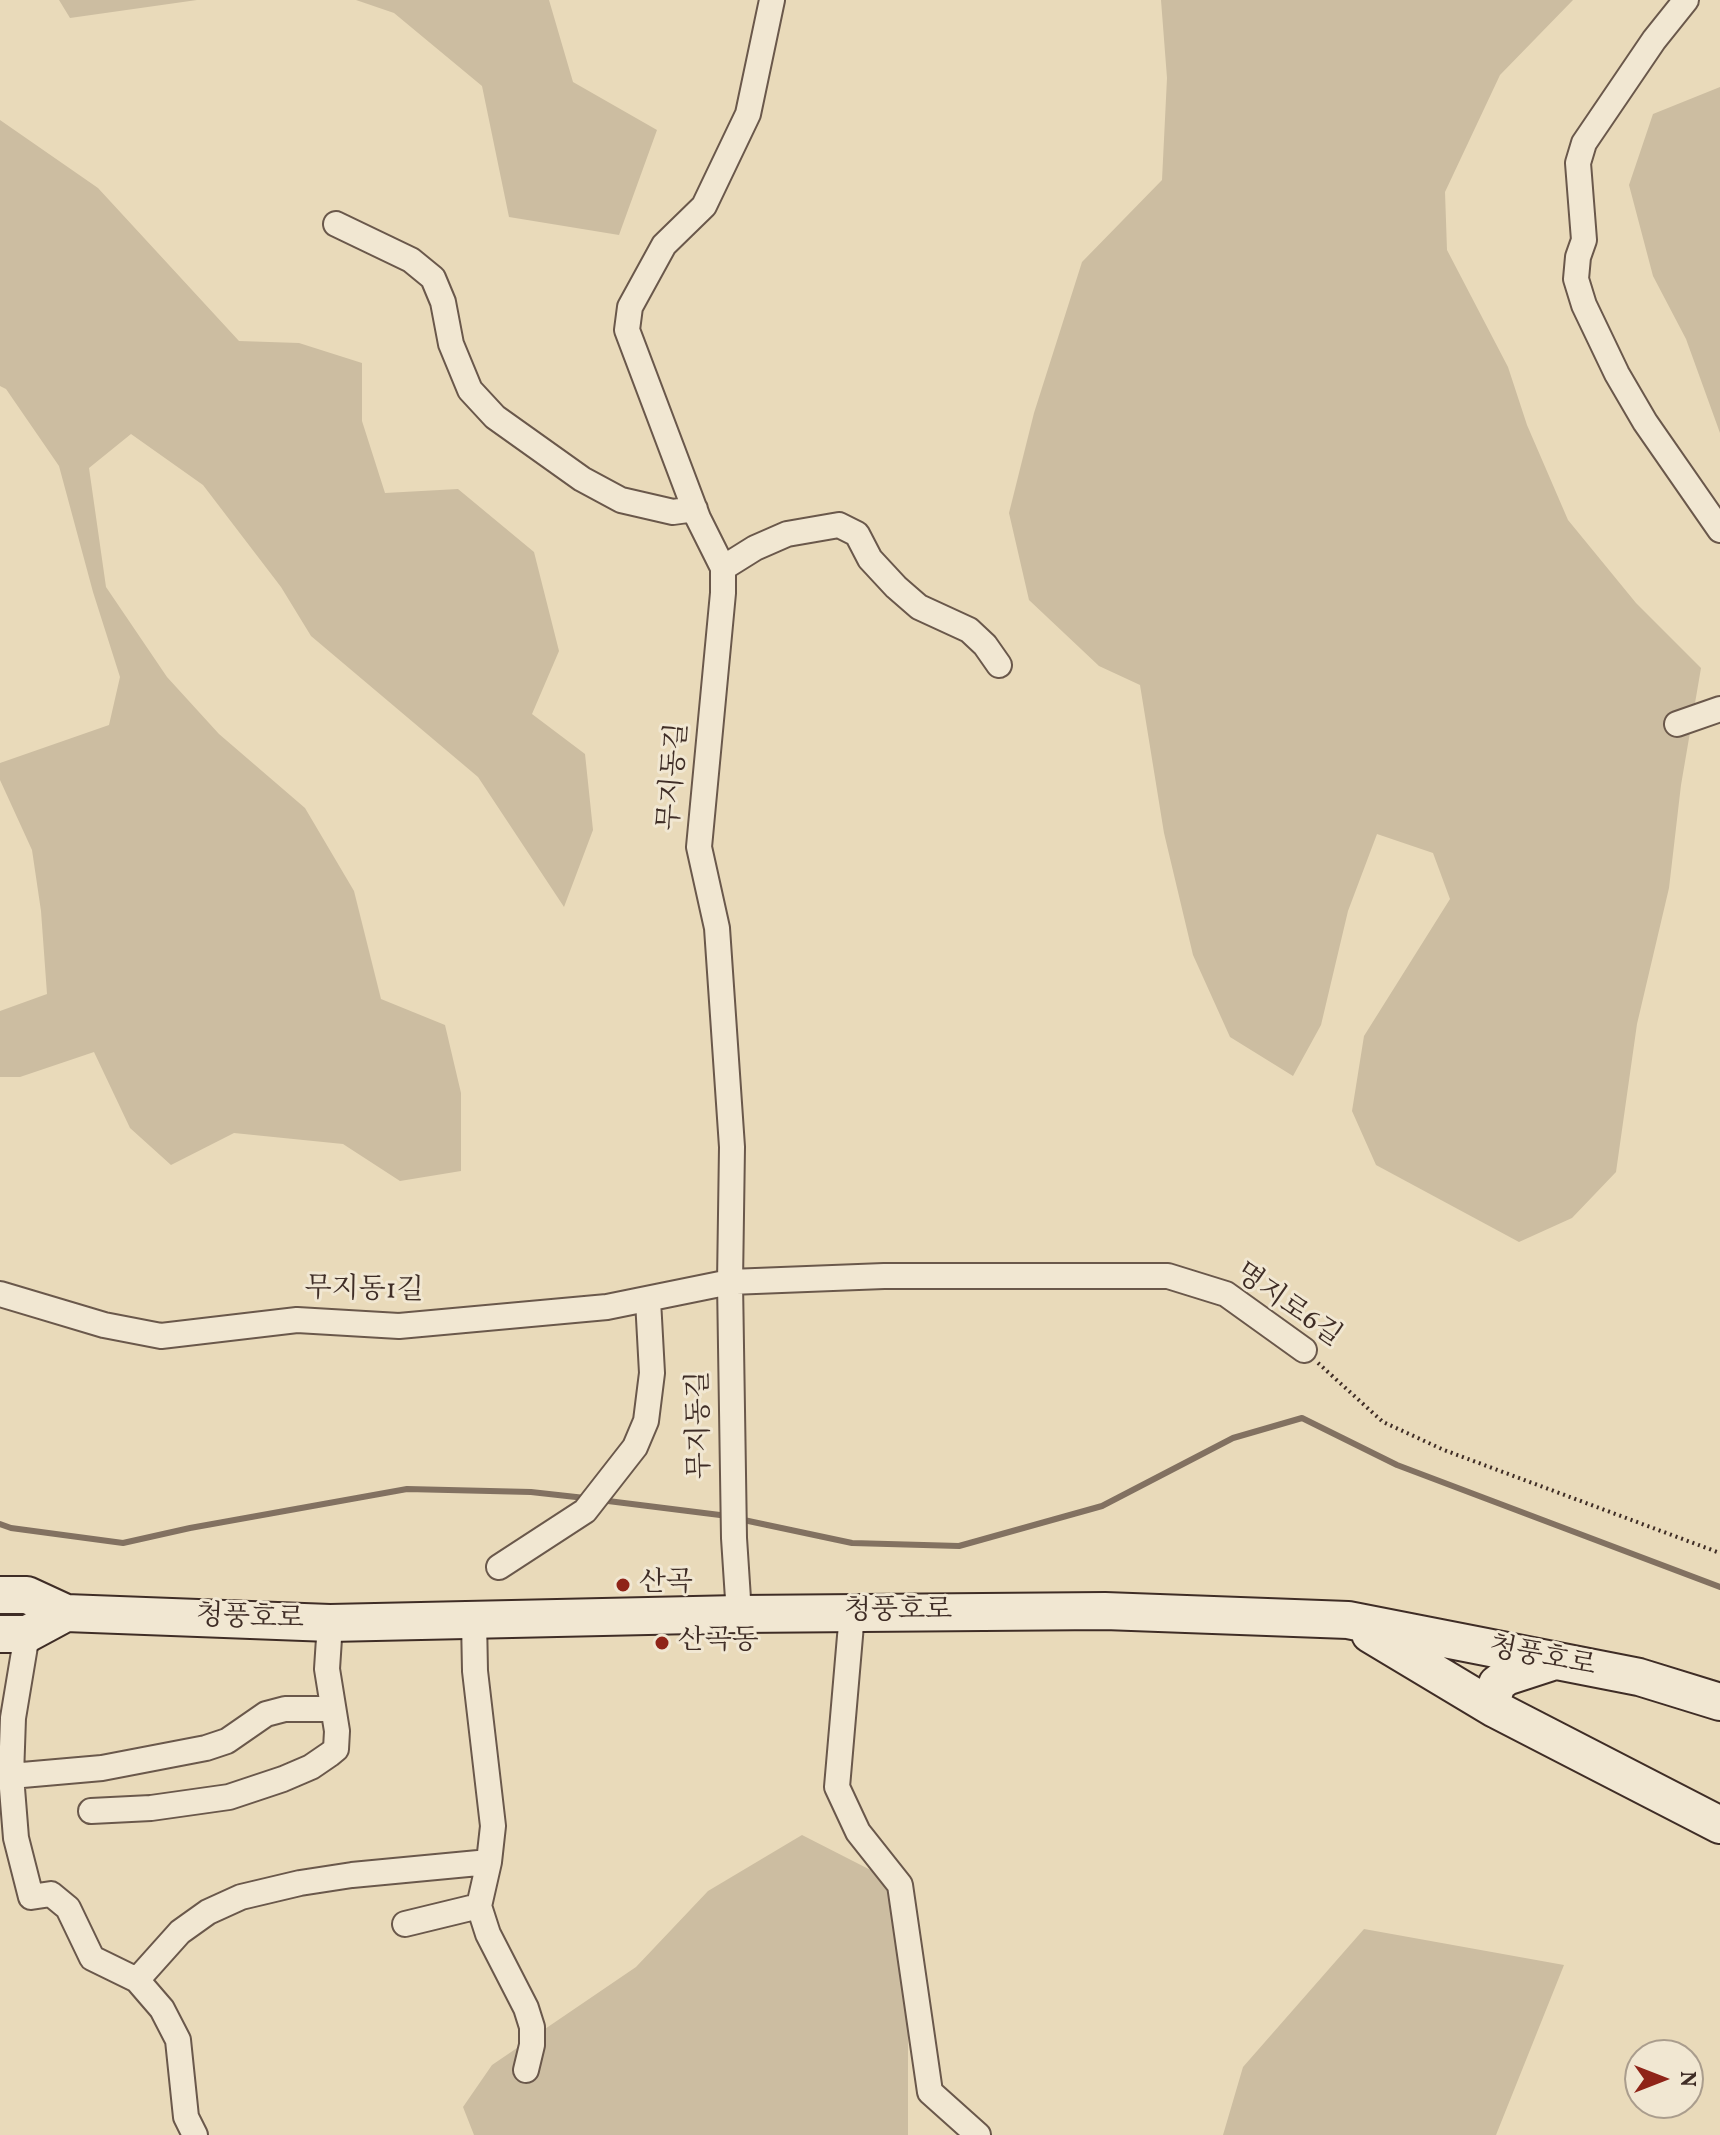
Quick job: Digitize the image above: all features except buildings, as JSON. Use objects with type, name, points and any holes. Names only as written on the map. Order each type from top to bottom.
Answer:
[{"type":"main road","name":"청풍호로","points":[[0,1595],[27,1595],[66,1613],[330,1623],[739,1614],[1105,1611],[1348,1620],[1639,1677],[1720,1702]]},
{"type":"main road","points":[[13,1634],[66,1613]]},
{"type":"main road","points":[[1348,1620],[1495,1709],[1720,1825]]},
{"type":"main road","points":[[1495,1709],[1493,1697],[1497,1684],[1506,1677],[1552,1661]]},
{"type":"street","name":"무지동길","points":[[739,1614],[733,1501],[732,1147],[717,928],[699,847],[723,568],[695,509],[627,330],[630,307],[664,245],[704,206],[748,114],[772,0]]},
{"type":"street","points":[[1686,0],[1654,40],[1584,143],[1578,163],[1584,240],[1578,257],[1576,279],[1584,305],[1617,374],[1645,422],[1720,530]]},
{"type":"street","points":[[336,224],[411,260],[433,278],[443,302],[451,344],[470,390],[495,417],[582,479],[621,500],[673,512],[695,509]]},
{"type":"street","points":[[723,568],[755,548],[787,534],[839,525],[857,534],[870,559],[896,587],[919,607],[969,630],[999,665]]},
{"type":"street","points":[[1677,724],[1720,709]]},
{"type":"street","name":"명지로6길","points":[[730,1282],[884,1276],[1168,1276],[1226,1294],[1304,1350]]},
{"type":"street","name":"무지동1길","points":[[0,1294],[104,1325],[161,1336],[297,1320],[399,1326],[607,1307],[730,1282]]},
{"type":"street","points":[[499,1567],[585,1511],[635,1447],[646,1421],[652,1373],[648,1300]]},
{"type":"street","points":[[852,1613],[837,1787],[858,1832],[900,1885],[930,2092],[978,2135]]},
{"type":"street","points":[[474,1620],[475,1671],[493,1826],[479,1906],[488,1934],[526,2008],[532,2027],[532,2045],[526,2070]]},
{"type":"street","points":[[91,1811],[151,1808],[259,1789],[311,1767],[336,1749],[337,1731],[331,1709],[327,1669],[330,1623]]},
{"type":"street","points":[[13,1634],[11,1776],[16,1838],[31,1897],[51,1894],[68,1908],[92,1958],[137,1980],[162,2009],[178,2040],[186,2117],[195,2135]]},
{"type":"street","points":[[11,1776],[102,1768],[206,1748],[227,1741],[266,1714],[285,1709],[331,1709]]},
{"type":"street","points":[[137,1980],[180,1932],[208,1912],[241,1897],[352,1875],[489,1862]]},
{"type":"street","points":[[405,1924],[479,1906]]},
{"type":"path","name":"명지로6길","points":[[1304,1350],[1383,1422],[1444,1450],[1720,1553]]},
{"type":"shaded area","points":[[59,0],[197,0],[70,18]]},
{"type":"shaded area","points":[[356,0],[549,0],[573,82],[657,130],[619,235],[509,217],[482,86],[394,13]]},
{"type":"shaded area","points":[[1161,0],[1573,0],[1500,75],[1445,192],[1447,250],[1508,367],[1527,425],[1568,520],[1636,603],[1701,668],[1681,785],[1669,888],[1637,1024],[1616,1172],[1572,1218],[1519,1242],[1376,1165],[1352,1111],[1364,1036],[1450,899],[1433,853],[1377,834],[1348,911],[1321,1025],[1293,1076],[1230,1037],[1193,955],[1164,833],[1140,685],[1099,666],[1029,600],[1009,513],[1034,413],[1082,262],[1162,180],[1167,78]]},
{"type":"shaded area","points":[[1720,87],[1720,433],[1686,339],[1653,276],[1629,185],[1653,114]]},
{"type":"shaded area","points":[[0,120],[98,188],[239,341],[299,343],[362,363],[362,421],[385,493],[458,489],[534,552],[559,651],[532,714],[585,754],[593,830],[564,907],[478,777],[311,636],[281,587],[203,485],[131,434],[89,468],[106,587],[167,677],[219,734],[305,808],[354,891],[381,999],[445,1025],[461,1093],[461,1171],[400,1181],[343,1144],[234,1133],[171,1165],[130,1128],[94,1052],[20,1077],[0,1077],[0,1011],[47,994],[41,911],[32,850],[0,780],[0,763],[109,725],[120,677],[59,466],[6,389],[0,386]]},
{"type":"shaded area","points":[[802,1835],[900,1885],[908,1988],[908,2135],[474,2135],[463,2107],[492,2065],[636,1967],[708,1891]]},
{"type":"shaded area","points":[[1364,1929],[1564,1965],[1496,2135],[1223,2135],[1243,2067]]},
{"type":"waterway","points":[[739,1519],[852,1543],[959,1546],[1102,1506],[1233,1438],[1302,1418],[1397,1465],[1720,1587]]},
{"type":"waterway","points":[[0,1524],[123,1543],[407,1489],[531,1492],[585,1498]]},
{"type":"waterway","points":[[600,1500],[728,1516]]},
{"type":"place","name":"산곡","points":[[623,1585]]},
{"type":"place","name":"산곡동","points":[[662,1643]]}]
